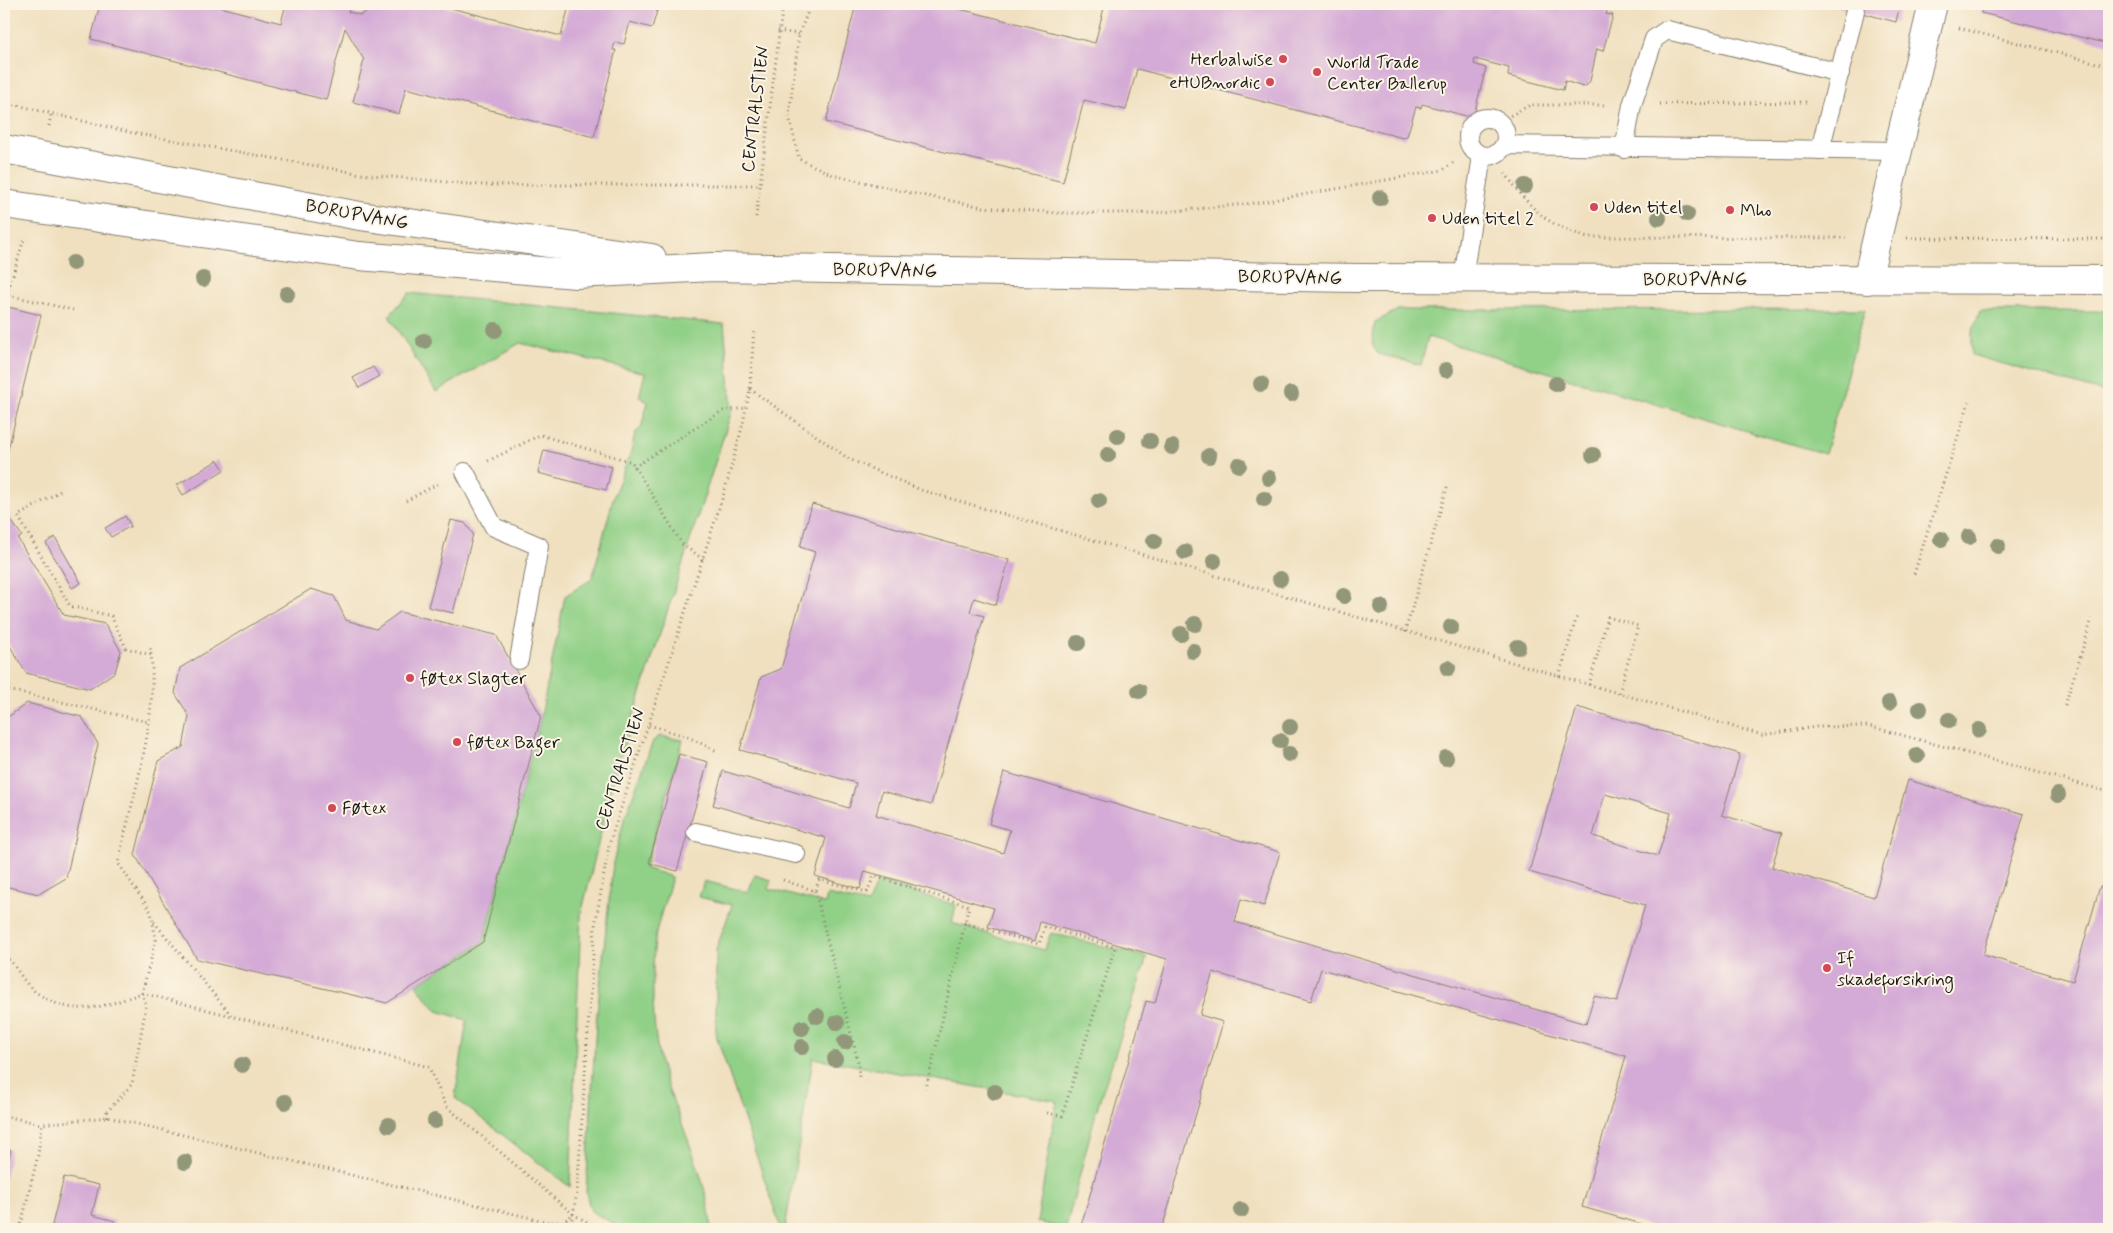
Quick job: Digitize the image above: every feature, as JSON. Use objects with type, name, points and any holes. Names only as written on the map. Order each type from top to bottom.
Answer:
[{"type":"street","points":[[1867,280],[1931,12]]},
{"type":"street","name":"BORUPVANG","points":[[4,149],[360,216],[713,267]]},
{"type":"street","name":"BORUPVANG","points":[[4,204],[359,256],[576,274],[713,267],[1463,278],[2109,280]]},
{"type":"lane","points":[[1820,150],[1855,11]]},
{"type":"lane","points":[[1624,149],[1632,105],[1654,39],[1667,30],[1840,73]]},
{"type":"lane","points":[[1463,278],[1488,152],[1507,138],[1505,129],[1500,122],[1491,118],[1482,119],[1474,124],[1469,132],[1469,141],[1488,152],[1624,149],[1898,151]]},
{"type":"lane","points":[[464,472],[494,527],[539,546],[519,660]]},
{"type":"lane","points":[[696,832],[796,854]]},
{"type":"path","name":"CENTRALSTIEN","points":[[756,217],[782,4]]},
{"type":"path","points":[[811,4],[799,34],[789,116],[799,159],[833,175],[983,207],[1058,213],[1154,213],[1256,203],[1443,170],[1488,152],[1538,214],[1563,230],[1588,237],[2109,239]]},
{"type":"path","points":[[1931,12],[2109,66]]},
{"type":"path","points":[[778,31],[799,34]]},
{"type":"path","points":[[1500,122],[1530,105],[1632,105],[1790,101],[1832,104]]},
{"type":"path","points":[[4,102],[133,133],[361,174],[479,185],[760,185]]},
{"type":"path","points":[[4,294],[73,310]]},
{"type":"path","name":"CENTRALSTIEN","points":[[570,1229],[577,1193],[595,926],[610,845],[704,560],[746,408],[750,389],[754,329]]},
{"type":"path","points":[[750,389],[849,459],[921,490],[1762,735],[1816,727],[1868,726],[2109,792]]},
{"type":"path","points":[[1914,574],[1968,402]]},
{"type":"path","points":[[634,466],[722,411],[746,408]]},
{"type":"path","points":[[406,501],[445,479],[464,472],[540,435],[632,462],[682,544],[704,560]]},
{"type":"path","points":[[1405,632],[1448,484]]},
{"type":"path","points":[[60,491],[18,516],[70,606],[112,616],[126,648],[151,655]]},
{"type":"path","points":[[1559,676],[1577,616]]},
{"type":"path","points":[[1589,685],[1608,617],[1638,626],[1619,694]]},
{"type":"path","points":[[2065,705],[2092,619]]},
{"type":"path","points":[[108,1118],[108,1112],[132,1084],[146,1006],[142,993],[156,940],[151,912],[118,863],[149,722],[154,672],[150,646]]},
{"type":"path","points":[[4,689],[149,722]]},
{"type":"path","points":[[649,725],[688,737],[717,750]]},
{"type":"path","points":[[859,1079],[858,1062],[815,891],[819,880],[867,892],[874,876],[969,906],[926,1089]]},
{"type":"path","points":[[780,879],[815,891]]},
{"type":"path","points":[[152,920],[231,1016]]},
{"type":"path","points":[[964,923],[1039,944],[1045,927],[1115,947],[1062,1116],[1043,1112]]},
{"type":"path","points":[[4,958],[10,960],[36,992],[67,1007],[97,1009],[142,993],[429,1067],[446,1106],[573,1214],[598,1229]]},
{"type":"path","points":[[4,1116],[42,1124],[108,1118],[548,1222],[563,1222],[573,1214]]},
{"type":"path","points":[[20,1229],[38,1155],[42,1124]]},
{"type":"green space","points":[[409,293],[724,324],[732,410],[615,774],[581,915],[570,1187],[455,1098],[467,1020],[437,1011],[416,985],[483,942],[541,716],[565,596],[592,579],[614,495],[631,452],[635,433],[641,428],[648,402],[639,397],[645,373],[520,343],[436,392],[389,316]]},
{"type":"green space","points":[[1865,309],[1825,454],[1428,337],[1421,365],[1378,354],[1372,345],[1375,322],[1398,310]]},
{"type":"green space","points":[[1980,311],[2109,311],[2109,394],[1972,355],[1972,332]]},
{"type":"green space","points":[[660,736],[683,740],[645,868],[672,877],[655,939],[653,988],[655,1025],[659,1059],[699,1171],[709,1210],[711,1229],[623,1229],[591,1211],[586,1193],[596,1023],[613,863],[624,820],[653,741]]},
{"type":"green space","points":[[755,875],[771,880],[769,889],[825,904],[827,895],[868,904],[877,881],[956,905],[952,923],[1044,950],[1051,933],[1147,957],[1096,1112],[1066,1228],[1037,1222],[1057,1101],[813,1058],[785,1229],[781,1229],[716,1035],[716,950],[732,905],[699,897],[704,881],[748,892]]},
{"type":"building","points":[[100,4],[209,4],[281,23],[286,4],[350,4],[348,12],[361,15],[380,4],[435,4],[561,36],[569,6],[567,4],[659,4],[652,28],[630,22],[624,44],[615,42],[613,50],[616,50],[594,137],[406,88],[399,114],[353,102],[364,60],[345,28],[326,100],[91,39]]},
{"type":"building","points":[[856,4],[940,4],[1095,43],[1105,4],[1125,4],[1143,8],[1144,4],[1609,4],[1606,14],[1613,15],[1603,51],[1597,49],[1590,81],[1587,85],[1583,87],[1565,81],[1563,90],[1508,76],[1509,68],[1475,59],[1474,64],[1486,68],[1473,118],[1422,104],[1421,108],[1416,107],[1407,136],[1403,138],[1137,69],[1126,110],[1084,100],[1063,182],[826,122]]},
{"type":"building","points":[[1828,4],[1900,4],[1896,22]]},
{"type":"building","points":[[1983,4],[2109,4],[2109,44],[1981,13]]},
{"type":"building","points":[[4,306],[41,315],[4,466]]},
{"type":"building","points":[[373,367],[379,376],[359,388],[353,378]]},
{"type":"building","points":[[544,450],[612,467],[606,490],[538,473]]},
{"type":"building","points":[[218,460],[224,470],[183,495],[177,485]]},
{"type":"building","name":"If skadeforsikring","points":[[812,504],[1009,560],[996,605],[974,598],[970,612],[984,616],[931,805],[882,791],[876,815],[1003,853],[1010,830],[989,824],[1004,772],[1280,852],[1264,906],[1241,899],[1235,922],[1586,1024],[1594,996],[1617,1002],[1645,905],[1529,872],[1577,707],[1740,754],[1722,815],[1782,833],[1772,867],[1874,897],[1908,780],[2024,814],[1983,955],[2073,981],[2100,886],[2109,888],[2109,1229],[1659,1229],[1582,1207],[1626,1056],[1321,969],[1311,1001],[1213,972],[1200,1015],[1223,1022],[1162,1229],[1080,1229],[1146,1001],[1155,1003],[1167,959],[1040,922],[1035,941],[988,927],[994,908],[865,871],[860,889],[815,876],[826,838],[713,805],[723,771],[849,808],[856,783],[740,750],[761,677],[781,669],[815,552],[800,547]],"holes":[[[1605,794],[1671,813],[1658,856],[1593,836]]]},
{"type":"building","points":[[4,510],[22,536],[18,539],[64,615],[105,624],[121,651],[115,672],[90,689],[26,673],[4,636]]},
{"type":"building","points":[[125,516],[131,526],[111,537],[105,528]]},
{"type":"building","points":[[451,520],[465,523],[473,534],[453,613],[428,607]]},
{"type":"building","points":[[55,537],[81,583],[72,588],[46,543]]},
{"type":"building","name":"Føtex","points":[[311,589],[334,596],[346,620],[376,629],[400,612],[496,635],[541,716],[483,942],[387,1003],[197,959],[135,855],[158,761],[183,747],[189,716],[175,693],[180,668]]},
{"type":"building","points":[[27,703],[82,717],[98,744],[66,878],[39,894],[4,886],[4,720]]},
{"type":"building","points":[[679,754],[708,762],[677,871],[649,863]]},
{"type":"building","points":[[4,1148],[11,1150],[5,1177],[4,1177]]},
{"type":"building","points":[[64,1177],[99,1185],[92,1215],[115,1221],[113,1229],[51,1229]]},
{"type":"place","name":"Herbalwise","points":[[1283,59]]},
{"type":"place","name":"World Trade Center Ballerup","points":[[1317,72]]},
{"type":"place","name":"eHUBnordic","points":[[1270,82]]},
{"type":"place","name":"Uden titel","points":[[1594,207]]},
{"type":"place","name":"Mho","points":[[1730,210]]},
{"type":"place","name":"Uden titel 2","points":[[1432,218]]},
{"type":"place","name":"føtex Slagter","points":[[410,678]]},
{"type":"place","name":"føtex Bager","points":[[457,742]]},
{"type":"place","name":"Føtex","points":[[332,808]]},
{"type":"place","name":"If skadeforsikring","points":[[1827,968]]}]
